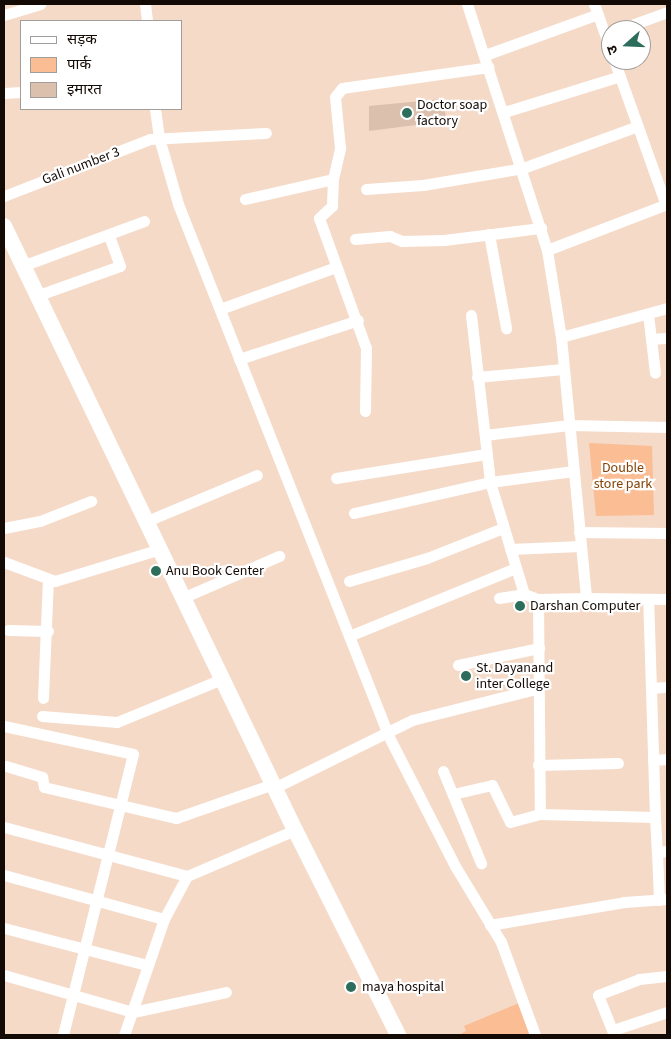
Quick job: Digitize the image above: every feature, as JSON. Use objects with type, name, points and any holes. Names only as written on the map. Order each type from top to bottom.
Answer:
[{"type":"main road","points":[[4,226],[36,296],[148,521],[182,598],[273,786],[398,1035]]},
{"type":"street","points":[[4,15],[40,4]]},
{"type":"street","points":[[145,4],[147,20]]},
{"type":"street","points":[[467,4],[523,168],[547,250],[561,337],[586,598]]},
{"type":"street","points":[[485,55],[596,9]]},
{"type":"street","points":[[645,20],[667,12]]},
{"type":"street","points":[[365,411],[366,348],[358,320],[336,267],[319,218],[332,206],[333,178],[340,148],[335,96],[338,90],[489,67]]},
{"type":"street","points":[[547,250],[667,205],[618,70]]},
{"type":"street","points":[[504,112],[620,76]]},
{"type":"street","points":[[4,93],[20,92]]},
{"type":"street","points":[[156,110],[165,137],[178,204],[388,733],[455,866],[501,942],[536,1035]]},
{"type":"street","points":[[366,189],[423,185],[523,168],[638,126]]},
{"type":"street","name":"Gali number 3","points":[[4,196],[165,137],[266,133]]},
{"type":"street","points":[[245,199],[333,178]]},
{"type":"street","points":[[22,266],[144,221]]},
{"type":"street","points":[[355,239],[390,236],[402,241],[444,240],[540,228]]},
{"type":"street","points":[[489,234],[506,328]]},
{"type":"street","points":[[36,296],[120,266],[109,235]]},
{"type":"street","points":[[220,309],[336,267]]},
{"type":"street","points":[[561,337],[667,308]]},
{"type":"street","points":[[648,314],[655,373]]},
{"type":"street","points":[[471,315],[490,482],[524,594]]},
{"type":"street","points":[[240,359],[358,320]]},
{"type":"street","points":[[651,339],[667,338]]},
{"type":"street","points":[[477,377],[564,369]]},
{"type":"street","points":[[485,435],[569,425],[667,427]]},
{"type":"street","points":[[336,478],[486,454]]},
{"type":"street","points":[[354,513],[490,482],[574,471]]},
{"type":"street","points":[[148,521],[257,475]]},
{"type":"street","points":[[4,528],[40,521],[91,501]]},
{"type":"street","points":[[349,581],[503,528]]},
{"type":"street","points":[[579,532],[667,533]]},
{"type":"street","points":[[510,548],[581,546]]},
{"type":"street","points":[[4,562],[48,580],[60,580],[160,550]]},
{"type":"street","points":[[182,598],[279,556]]},
{"type":"street","points":[[349,636],[516,568]]},
{"type":"street","points":[[43,698],[48,631],[48,580]]},
{"type":"street","points":[[499,598],[524,594],[538,599],[667,598]]},
{"type":"street","points":[[538,599],[538,766],[540,814]]},
{"type":"street","points":[[490,925],[663,899],[662,852],[655,816],[648,599]]},
{"type":"street","points":[[8,630],[48,631]]},
{"type":"street","points":[[458,665],[539,648]]},
{"type":"street","points":[[42,716],[117,722],[222,679]]},
{"type":"street","points":[[651,688],[667,687]]},
{"type":"street","points":[[6,766],[42,777],[44,787],[168,818],[185,818],[273,786],[436,712],[539,688]]},
{"type":"street","points":[[4,726],[132,752],[63,1035]]},
{"type":"street","points":[[653,760],[667,759]]},
{"type":"street","points":[[538,766],[618,764]]},
{"type":"street","points":[[443,771],[481,862]]},
{"type":"street","points":[[453,794],[492,784],[509,821],[540,814],[655,816]]},
{"type":"street","points":[[4,827],[187,876],[295,830]]},
{"type":"street","points":[[4,875],[97,898],[164,919]]},
{"type":"street","points":[[124,1035],[164,919],[187,876]]},
{"type":"street","points":[[4,928],[147,964]]},
{"type":"street","points":[[4,975],[133,1012],[226,992]]},
{"type":"street","points":[[667,976],[639,979],[598,995],[614,1032],[667,1012]]},
{"type":"green space","name":"Double store park","points":[[589,443],[652,446],[654,515],[596,516]]},
{"type":"green space","points":[[519,1003],[530,1035],[459,1035],[466,1031],[464,1026]]},
{"type":"building","name":"Doctor soap factory","points":[[442,99],[447,121],[369,131],[369,106]]},
{"type":"place","name":"Doctor soap factory","points":[[407,113]]},
{"type":"place","name":"Anu Book Center","points":[[156,571]]},
{"type":"place","name":"Darshan Computer","points":[[520,606]]},
{"type":"place","name":"St. Dayanand inter College","points":[[466,676]]},
{"type":"place","name":"maya hospital","points":[[351,987]]}]
